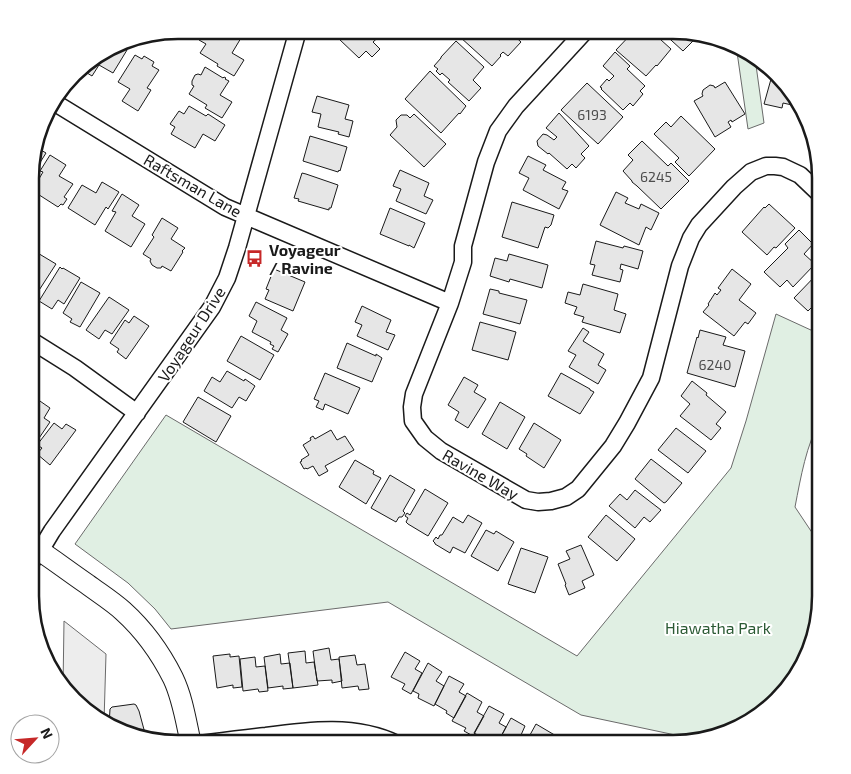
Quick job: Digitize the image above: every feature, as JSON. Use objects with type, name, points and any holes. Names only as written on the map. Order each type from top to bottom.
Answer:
[{"type":"street","name":"Voyageur Drive","points":[[39,547],[57,525],[212,307],[227,278],[247,216],[296,39]]},
{"type":"street","name":"Ravine Way","points":[[578,39],[516,106],[498,131],[486,162],[463,246],[463,262],[450,304],[414,394],[412,407],[413,421],[425,438],[441,451],[526,500],[538,502],[551,501],[566,497],[578,489],[613,446],[651,378],[680,266],[691,238],[699,225],[734,187],[751,172],[766,166],[783,167],[800,175],[812,186]]},
{"type":"street","name":"Raftsman Lane","points":[[59,105],[225,207],[450,304]]},
{"type":"street","points":[[39,346],[75,368],[137,412]]},
{"type":"street","name":"Voyageur Drive","points":[[39,556],[106,597],[139,628],[157,651],[173,678],[180,695],[189,735]]},
{"type":"street","points":[[272,735],[331,730],[352,731],[372,735]]},
{"type":"green space","points":[[737,54],[756,67],[764,123],[748,129]]},
{"type":"green space","name":"Hiawatha Park","points":[[776,314],[812,331],[812,440],[802,473],[795,507],[812,532],[812,596],[808,632],[798,658],[789,673],[765,701],[743,717],[726,725],[700,733],[675,735],[581,715],[388,602],[171,629],[155,609],[128,583],[75,544],[166,415],[577,656],[731,468]]},
{"type":"shaded area","points":[[64,621],[106,654],[104,714],[86,701],[63,675]]},
{"type":"building","points":[[240,39],[232,53],[244,60],[234,76],[200,53],[206,44],[199,40]]},
{"type":"building","points":[[339,39],[376,39],[373,42],[380,49],[372,57],[366,51],[359,58]]},
{"type":"building","points":[[462,39],[518,39],[521,42],[508,56],[503,52],[492,66]]},
{"type":"building","points":[[626,39],[660,39],[671,49],[646,76],[616,50]]},
{"type":"building","points":[[670,39],[694,40],[683,51]]},
{"type":"building","points":[[456,41],[484,67],[473,80],[481,88],[469,101],[448,82],[450,80],[442,73],[440,75],[436,71],[438,69],[434,66]]},
{"type":"building","points":[[125,49],[127,50],[113,73],[99,65],[92,76],[87,73],[116,53]]},
{"type":"building","points":[[615,52],[630,66],[627,69],[645,86],[640,91],[643,94],[633,106],[630,103],[623,110],[600,87],[607,79],[609,81],[614,76],[603,66]]},
{"type":"building","points":[[135,55],[142,59],[144,56],[154,62],[152,66],[159,70],[147,88],[151,90],[138,111],[122,101],[130,89],[118,82]]},
{"type":"building","points":[[205,67],[229,81],[220,95],[232,102],[222,118],[205,108],[207,105],[189,94],[194,86],[192,81],[195,75],[201,75]]},
{"type":"building","points":[[430,71],[466,106],[441,133],[405,99]]},
{"type":"building","points":[[771,80],[778,86],[792,105],[783,103],[782,108],[764,104]]},
{"type":"building","points":[[725,82],[745,114],[732,122],[731,120],[728,122],[731,127],[715,137],[694,101],[703,96],[703,90],[710,85],[715,88]]},
{"type":"building","points":[[587,83],[623,117],[598,144],[561,110]]},
{"type":"building","points":[[317,96],[349,105],[345,119],[353,121],[349,137],[338,134],[339,132],[318,127],[321,114],[312,112]]},
{"type":"building","points":[[189,106],[206,116],[208,114],[225,125],[215,141],[203,134],[195,148],[171,134],[175,127],[170,124],[179,111],[184,114]]},
{"type":"building","points":[[559,113],[589,146],[581,154],[585,158],[576,168],[572,164],[567,169],[538,146],[537,141],[543,134],[554,140],[557,137],[546,128]]},
{"type":"building","points":[[414,114],[446,144],[424,167],[390,135],[397,127],[396,120],[401,115],[407,115],[410,118]]},
{"type":"building","points":[[681,116],[715,149],[689,176],[675,162],[679,158],[654,134],[666,122],[671,127]]},
{"type":"building","points":[[310,136],[347,147],[340,171],[303,161]]},
{"type":"building","points":[[642,141],[668,166],[671,163],[689,181],[661,209],[623,171],[633,160],[628,155]]},
{"type":"building","points":[[42,150],[46,153],[40,163]]},
{"type":"building","points":[[50,155],[66,165],[59,176],[73,184],[64,197],[67,199],[63,205],[61,204],[58,207],[39,195],[39,179],[43,172],[40,171]]},
{"type":"building","points":[[528,156],[546,165],[543,170],[566,182],[562,189],[568,191],[559,209],[523,190],[529,178],[519,173]]},
{"type":"building","points":[[400,170],[429,183],[424,196],[433,200],[426,214],[396,201],[401,189],[393,186]]},
{"type":"building","points":[[302,173],[338,185],[329,210],[298,201],[299,199],[294,198]]},
{"type":"building","points":[[102,182],[119,192],[108,209],[106,207],[95,225],[68,208],[82,185],[96,193]]},
{"type":"building","points":[[616,192],[628,198],[625,203],[639,209],[641,204],[659,213],[651,230],[646,227],[639,245],[600,225]]},
{"type":"building","points":[[122,194],[139,205],[132,216],[145,224],[131,247],[105,231],[116,212],[112,211]]},
{"type":"building","points":[[512,202],[554,215],[551,225],[548,228],[545,227],[538,248],[502,237]]},
{"type":"building","points":[[769,204],[795,228],[767,255],[742,232],[764,207]]},
{"type":"building","points":[[390,208],[425,223],[414,248],[380,234]]},
{"type":"building","points":[[162,218],[178,228],[171,239],[185,248],[171,271],[162,266],[157,268],[152,265],[151,259],[143,254],[154,237],[152,235]]},
{"type":"building","points":[[799,230],[812,243],[804,254],[812,261],[812,267],[793,287],[787,280],[780,287],[764,272],[788,248],[785,244]]},
{"type":"building","points":[[596,241],[643,251],[638,269],[621,264],[620,269],[623,270],[620,282],[592,275],[595,265],[590,264]]},
{"type":"building","points":[[39,254],[56,264],[39,290]]},
{"type":"building","points":[[509,254],[548,265],[542,288],[510,279],[509,282],[490,276],[495,258],[507,261]]},
{"type":"building","points":[[60,267],[80,278],[64,304],[58,300],[52,309],[39,301]]},
{"type":"building","points":[[274,269],[305,282],[293,311],[265,299],[269,290],[266,289]]},
{"type":"building","points":[[732,269],[751,284],[739,300],[756,313],[748,324],[745,322],[734,336],[703,312],[715,293],[717,295],[721,290],[718,288]]},
{"type":"building","points":[[812,279],[812,307],[808,311],[794,298]]},
{"type":"building","points":[[81,282],[100,293],[80,327],[70,322],[72,319],[63,313]]},
{"type":"building","points":[[583,284],[618,294],[614,310],[626,314],[620,333],[582,322],[584,317],[574,314],[577,307],[565,303],[568,292],[580,295]]},
{"type":"building","points":[[490,289],[527,300],[520,324],[483,314]]},
{"type":"building","points":[[109,297],[129,310],[112,334],[105,330],[99,339],[86,330]]},
{"type":"building","points":[[256,302],[287,318],[281,330],[288,334],[278,352],[272,349],[274,346],[270,344],[271,342],[252,332],[257,321],[249,316]]},
{"type":"building","points":[[362,306],[391,320],[386,332],[395,335],[388,350],[357,336],[362,325],[355,322]]},
{"type":"building","points":[[134,316],[149,326],[126,359],[117,352],[119,349],[110,343],[125,320],[129,323]]},
{"type":"building","points":[[480,322],[516,332],[508,360],[472,350]]},
{"type":"building","points":[[583,328],[589,332],[583,341],[604,354],[598,365],[606,370],[598,384],[569,367],[576,355],[568,351]]},
{"type":"building","points":[[700,330],[726,337],[723,345],[745,351],[735,387],[687,373]]},
{"type":"building","points":[[241,336],[274,355],[260,380],[227,361]]},
{"type":"building","points":[[347,343],[382,358],[372,382],[337,368]]},
{"type":"building","points":[[227,371],[255,386],[246,401],[239,397],[232,408],[204,391],[212,377],[220,382]]},
{"type":"building","points":[[325,373],[360,388],[348,414],[325,404],[323,410],[316,407],[319,401],[314,399]]},
{"type":"building","points":[[561,373],[594,392],[580,414],[548,396]]},
{"type":"building","points":[[464,377],[478,385],[474,392],[486,399],[468,428],[455,420],[459,412],[448,405]]},
{"type":"building","points":[[692,381],[726,412],[716,424],[721,428],[711,440],[680,416],[690,404],[681,396]]},
{"type":"building","points":[[198,397],[231,416],[216,442],[183,422]]},
{"type":"building","points":[[39,400],[50,408],[44,418],[50,422],[39,438]]},
{"type":"building","points":[[500,402],[525,417],[507,449],[482,434]]},
{"type":"building","points":[[54,423],[62,429],[66,424],[76,430],[50,465],[39,456],[42,448],[39,446],[39,442]]},
{"type":"building","points":[[534,423],[561,440],[544,468],[519,449]]},
{"type":"building","points":[[676,428],[706,451],[688,473],[658,450]]},
{"type":"building","points":[[331,430],[337,440],[345,436],[354,450],[325,466],[328,471],[319,476],[313,466],[304,469],[300,462],[309,455],[303,445],[311,440],[310,438],[313,436],[315,439]]},
{"type":"building","points":[[651,459],[682,483],[664,503],[635,479]]},
{"type":"building","points":[[355,460],[374,471],[373,474],[381,478],[366,504],[339,487]]},
{"type":"building","points":[[390,475],[415,490],[403,511],[405,513],[396,522],[371,508]]},
{"type":"building","points":[[425,489],[448,503],[428,536],[408,524],[406,522],[408,518],[405,516],[407,513],[410,515]]},
{"type":"building","points":[[635,490],[661,510],[650,522],[644,517],[635,528],[609,506],[620,494],[627,500]]},
{"type":"building","points":[[468,515],[482,523],[465,553],[453,547],[450,553],[435,544],[433,541],[436,537],[438,539],[442,535],[453,517],[463,523]]},
{"type":"building","points":[[606,515],[635,539],[617,561],[588,537]]},
{"type":"building","points":[[486,530],[494,534],[496,531],[514,542],[498,571],[471,556]]},
{"type":"building","points":[[581,545],[594,575],[582,581],[585,588],[569,595],[558,564],[570,559],[566,551]]},
{"type":"building","points":[[521,548],[548,557],[535,593],[508,584]]},
{"type":"building","points":[[329,648],[331,660],[339,659],[342,681],[332,683],[332,680],[317,681],[313,651]]},
{"type":"building","points":[[305,651],[306,663],[314,662],[318,685],[293,688],[288,653]]},
{"type":"building","points":[[405,652],[420,661],[415,669],[422,673],[411,694],[402,689],[405,684],[391,677]]},
{"type":"building","points":[[230,654],[230,657],[239,656],[242,687],[233,688],[233,685],[217,688],[213,656]]},
{"type":"building","points":[[280,654],[281,664],[290,663],[293,688],[283,689],[283,686],[268,688],[264,657]]},
{"type":"building","points":[[355,655],[357,665],[365,664],[369,689],[359,690],[358,686],[342,688],[339,657]]},
{"type":"building","points":[[255,657],[256,667],[265,666],[268,691],[259,692],[258,689],[243,691],[240,659]]},
{"type":"building","points":[[428,663],[442,672],[436,681],[444,686],[434,706],[418,698],[419,694],[413,691]]},
{"type":"building","points":[[449,676],[464,684],[459,692],[466,696],[454,718],[435,704]]},
{"type":"building","points":[[467,693],[482,702],[477,712],[484,716],[474,735],[464,731],[466,728],[452,721]]},
{"type":"building","points":[[136,705],[145,732],[109,718],[112,707]]},
{"type":"building","points":[[489,706],[504,714],[499,723],[506,727],[502,735],[478,735],[474,733]]},
{"type":"building","points":[[511,718],[525,726],[521,735],[502,735]]},
{"type":"building","points":[[536,724],[555,735],[530,735]]},
{"type":"place","name":"Voyageur / Ravine","points":[[255,258]]}]
